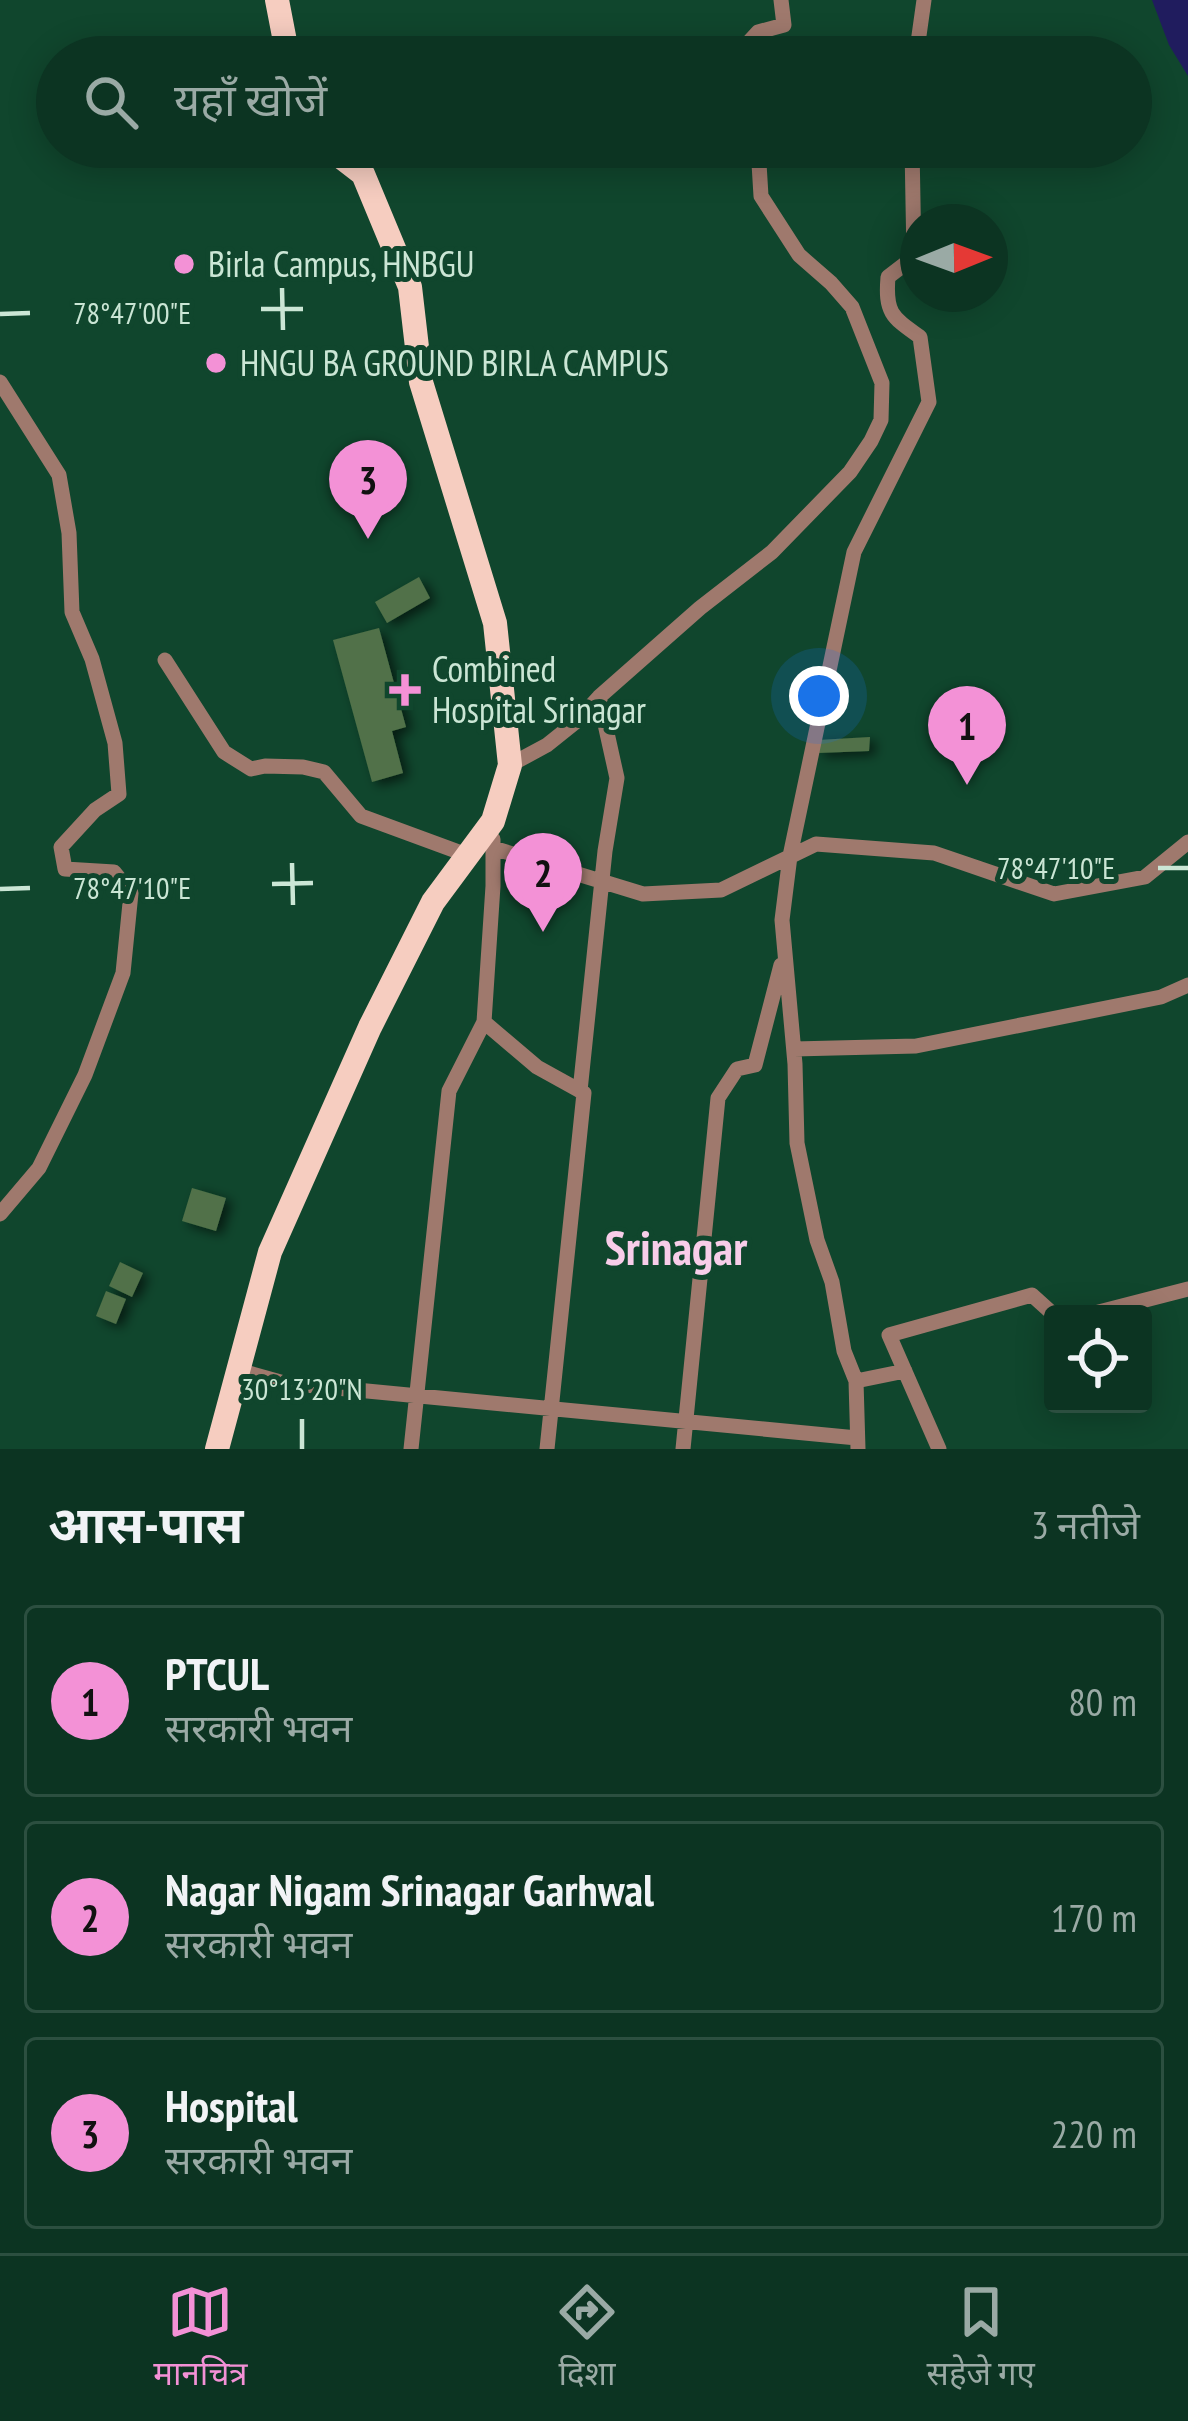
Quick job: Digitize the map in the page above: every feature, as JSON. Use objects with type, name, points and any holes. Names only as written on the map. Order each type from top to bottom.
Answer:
[{"type":"highway","points":[[277,0],[284,36]]},
{"type":"highway","points":[[217,1449],[270,1252],[370,1027],[433,902],[493,820],[510,765],[495,623],[422,382],[410,287],[363,174],[355,168]]},
{"type":"street","points":[[754,36],[784,26],[782,0]]},
{"type":"street","points":[[919,36],[924,0]]},
{"type":"street","points":[[510,765],[577,722],[599,697],[804,521],[850,472],[881,420],[882,383],[852,307],[799,255],[761,196],[759,168]]},
{"type":"street","points":[[238,1370],[284,1383],[686,1421],[857,1444],[856,1381],[844,1351],[797,1142],[782,920],[790,856],[854,552],[929,402],[920,337],[896,320],[886,302],[888,278],[914,257],[912,168]]},
{"type":"street","points":[[0,382],[59,475],[69,532],[72,612],[92,658],[115,742],[119,794],[95,810],[62,847],[65,869],[114,872],[130,893],[123,973],[85,1075],[39,1168],[0,1214]]},
{"type":"street","points":[[165,660],[224,752],[251,769],[303,767],[324,772],[361,816],[467,855]]},
{"type":"street","points":[[580,1091],[617,778],[599,697]]},
{"type":"street","points":[[411,1449],[449,1091],[484,1022],[493,820]]},
{"type":"street","points":[[493,848],[644,894],[721,890],[815,844],[934,853],[1054,894],[1145,877],[1188,842]]},
{"type":"street","points":[[683,1449],[718,1097],[737,1069],[755,1065],[785,950]]},
{"type":"street","points":[[794,1048],[916,1046],[1161,997],[1188,986]]},
{"type":"street","points":[[484,1022],[537,1067],[584,1093],[547,1449]]},
{"type":"street","points":[[1126,1305],[1188,1289]]},
{"type":"street","points":[[939,1449],[889,1335],[1032,1295],[1044,1306]]},
{"type":"street","points":[[856,1381],[904,1371]]},
{"type":"shaded area","points":[[1152,0],[1188,0],[1188,76],[1169,45]]},
{"type":"building","points":[[419,577],[430,598],[387,623],[375,602]]},
{"type":"building","points":[[379,628],[406,727],[392,731],[403,773],[372,782],[333,640]]},
{"type":"building","points":[[870,737],[869,751],[818,753],[818,740]]},
{"type":"building","points":[[192,1188],[226,1198],[216,1231],[182,1221]]},
{"type":"building","points":[[120,1262],[143,1273],[132,1297],[109,1286]]},
{"type":"building","points":[[106,1291],[126,1299],[116,1324],[96,1316]]},
{"type":"place","name":"Birla Campus, HNBGU","points":[[184,264]]},
{"type":"place","name":"HNGU BA GROUND BIRLA CAMPUS","points":[[216,363]]},
{"type":"place","name":"Hospital","points":[[368,539]]},
{"type":"place","name":"Combined Hospital Srinagar","points":[[405,690]]},
{"type":"place","name":"PTCUL","points":[[967,785]]},
{"type":"place","name":"Nagar Nigam Srinagar Garhwal","points":[[543,932]]},
{"type":"district","name":"Srinagar","points":[[676,1248]]}]
